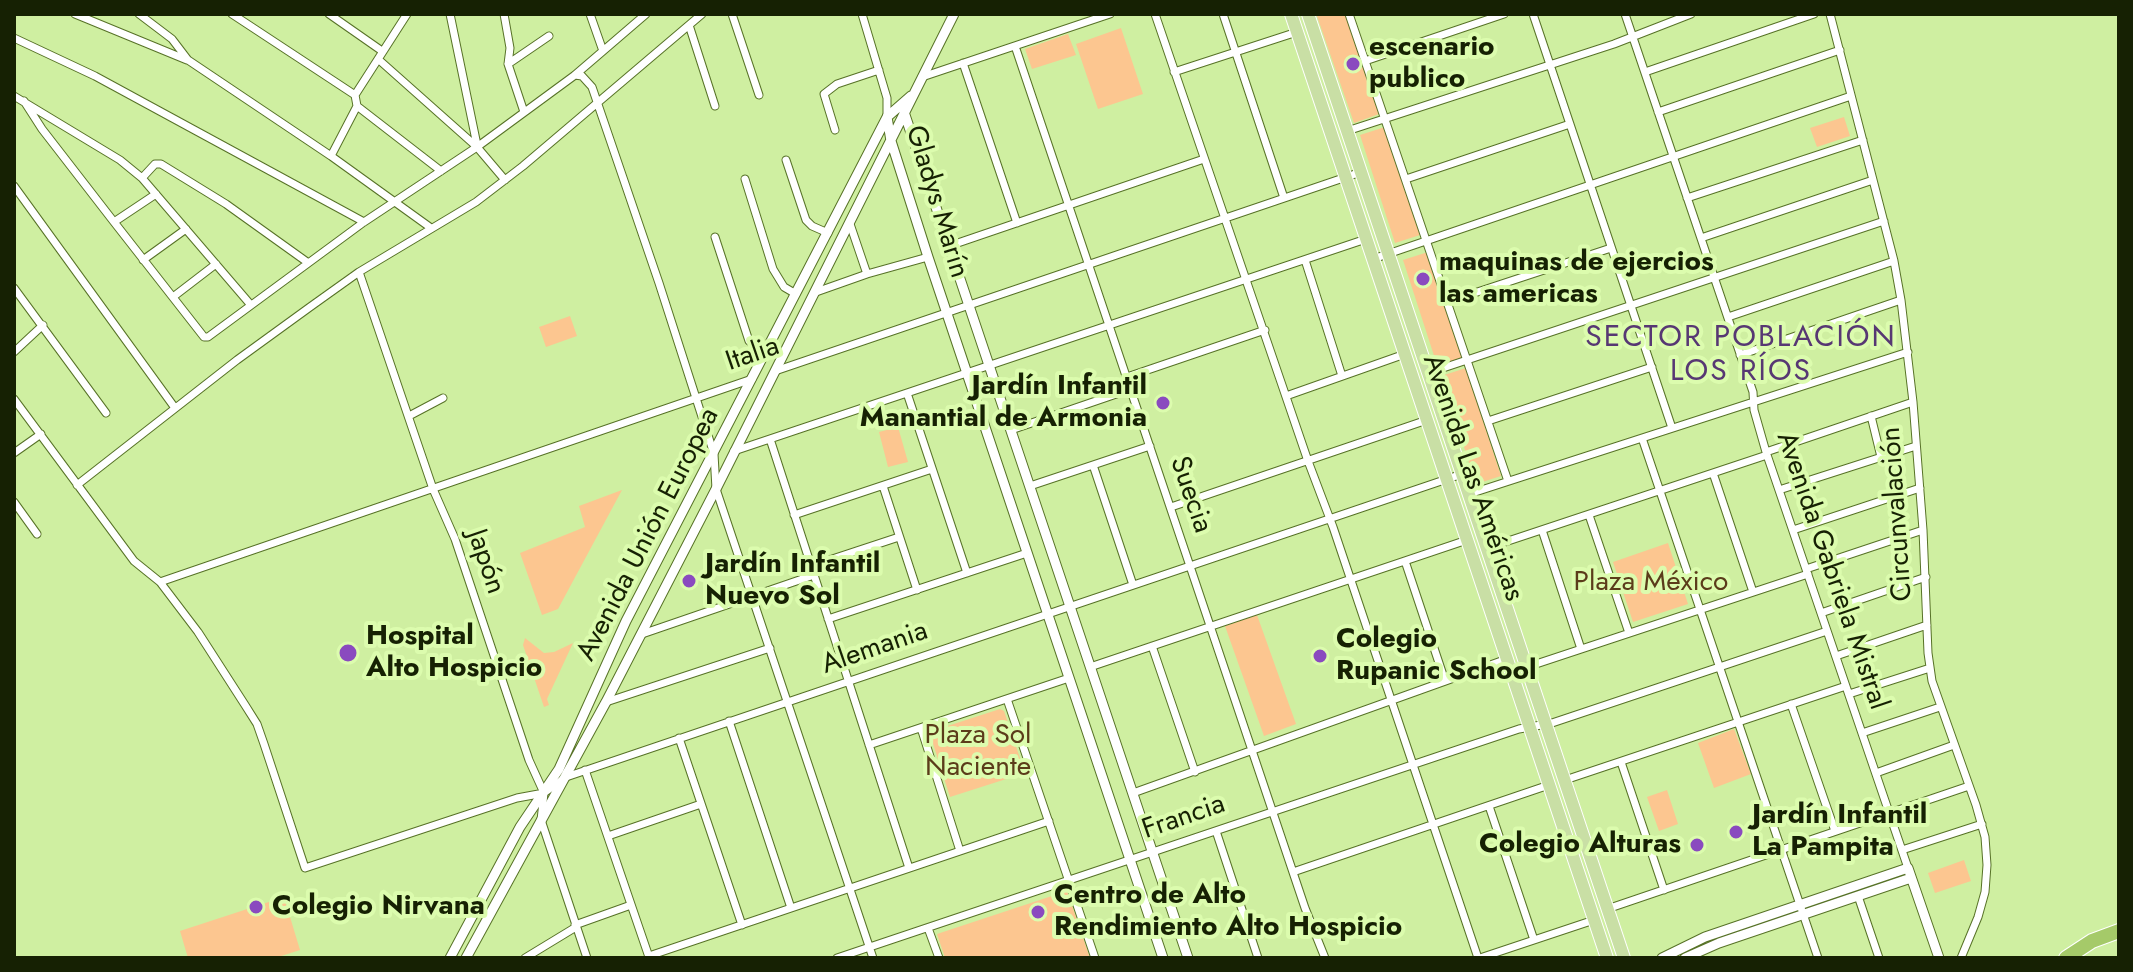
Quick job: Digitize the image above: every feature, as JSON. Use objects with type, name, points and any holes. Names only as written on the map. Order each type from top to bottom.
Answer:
[{"type":"highway","points":[[2066,958],[2092,941],[2119,931]]},
{"type":"main road","name":"Avenida Las Américas","points":[[1291,14],[1607,958]]},
{"type":"main road","name":"Avenida Las Américas","points":[[1308,14],[1624,958]]},
{"type":"street","points":[[75,14],[188,60],[431,228]]},
{"type":"street","points":[[139,14],[172,39],[188,60]]},
{"type":"street","points":[[232,14],[355,95]]},
{"type":"street","points":[[329,14],[380,55],[477,147],[505,180]]},
{"type":"street","points":[[331,156],[357,106],[355,95],[407,14]]},
{"type":"street","points":[[450,14],[477,147]]},
{"type":"street","points":[[504,14],[510,48],[508,64],[524,112]]},
{"type":"street","points":[[590,14],[603,51]]},
{"type":"street","points":[[24,101],[42,129],[205,338],[307,262],[477,147],[575,75],[646,14]]},
{"type":"street","points":[[77,485],[359,272],[476,202],[598,105],[702,14]]},
{"type":"street","points":[[732,14],[759,95]]},
{"type":"street","points":[[862,14],[887,98]]},
{"type":"street","name":"Avenida Unión Europea","points":[[466,958],[606,702],[850,224],[891,141],[901,110],[914,94],[954,14]]},
{"type":"street","points":[[922,77],[1110,14]]},
{"type":"street","points":[[1155,14],[1479,958],[1594,920]]},
{"type":"street","points":[[1223,14],[1284,198]]},
{"type":"street","points":[[1349,14],[1508,481]]},
{"type":"street","points":[[1365,61],[1504,14]]},
{"type":"street","points":[[1533,14],[1672,428]]},
{"type":"street","name":"Avenida Gabriela Mistral","points":[[1625,14],[1753,392],[1766,454],[1939,958]]},
{"type":"street","points":[[1347,131],[1691,14]]},
{"type":"street","points":[[1645,72],[1814,14]]},
{"type":"street","name":"Circunvalación","points":[[1830,14],[1894,261],[1901,300],[1920,488],[1930,668],[1940,707],[1982,824],[1986,851],[1985,892],[1961,958]]},
{"type":"street","points":[[689,25],[715,106]]},
{"type":"street","points":[[1174,72],[1297,32]]},
{"type":"street","points":[[508,64],[549,36]]},
{"type":"street","points":[[14,38],[95,76],[364,222]]},
{"type":"street","name":"Suecia","points":[[1015,46],[1293,872],[1325,958]]},
{"type":"street","points":[[1658,112],[1840,50]]},
{"type":"street","points":[[963,63],[1017,223]]},
{"type":"street","points":[[835,130],[824,94],[837,84],[879,70]]},
{"type":"street","points":[[575,75],[588,80],[598,105],[697,398],[714,454],[716,489],[873,958]]},
{"type":"street","points":[[14,96],[120,160],[142,178],[250,304]]},
{"type":"street","points":[[1373,259],[1851,96]]},
{"type":"street","name":"Gladys Marín","points":[[887,98],[901,110],[949,246],[1188,958]]},
{"type":"street","name":"Gladys Marín","points":[[887,98],[891,141],[928,257],[1163,958]]},
{"type":"street","points":[[357,106],[441,171]]},
{"type":"street","name":"Avenida Unión Europea","points":[[450,958],[520,827],[559,769],[626,621],[887,117],[901,110]]},
{"type":"street","points":[[1406,179],[1570,124]]},
{"type":"street","points":[[1687,198],[1863,140]]},
{"type":"street","points":[[949,246],[1204,159]]},
{"type":"street","points":[[786,160],[806,220],[828,233]]},
{"type":"street","points":[[142,178],[155,164],[161,164],[238,211],[307,262]]},
{"type":"street","name":"Italia","points":[[160,582],[1361,172]]},
{"type":"street","points":[[745,179],[773,269],[784,287],[796,294]]},
{"type":"street","points":[[1701,238],[1873,180]]},
{"type":"street","points":[[14,186],[175,408]]},
{"type":"street","points":[[114,222],[156,194]]},
{"type":"street","points":[[1428,373],[1884,221]]},
{"type":"street","points":[[850,224],[867,274]]},
{"type":"street","points":[[143,260],[186,229]]},
{"type":"street","points":[[715,237],[746,334],[754,346],[766,352]]},
{"type":"street","points":[[734,451],[1366,239]]},
{"type":"street","points":[[1447,302],[1611,248]]},
{"type":"street","points":[[816,292],[928,257]]},
{"type":"street","points":[[1305,260],[1342,376]]},
{"type":"street","points":[[1728,317],[1894,261]]},
{"type":"street","points":[[173,297],[216,264]]},
{"type":"street","name":"Japón","points":[[359,272],[433,489],[455,539],[529,760],[544,793]]},
{"type":"street","points":[[14,288],[106,413]]},
{"type":"street","points":[[1740,355],[1901,300]]},
{"type":"street","points":[[14,352],[43,325]]},
{"type":"street","points":[[1127,377],[1265,330]]},
{"type":"street","points":[[1469,494],[1908,352]]},
{"type":"street","points":[[1286,396],[1405,354]]},
{"type":"street","points":[[1488,421],[1652,367]]},
{"type":"street","points":[[1011,430],[1131,389]]},
{"type":"street","points":[[907,393],[967,573]]},
{"type":"street","points":[[409,416],[443,398]]},
{"type":"street","points":[[14,399],[134,561],[160,582]]},
{"type":"street","points":[[1487,548],[1913,402]]},
{"type":"street","points":[[1871,416],[1881,457]]},
{"type":"street","points":[[1171,507],[1427,420]]},
{"type":"street","points":[[14,453],[41,434]]},
{"type":"street","points":[[1642,438],[1818,958]]},
{"type":"street","points":[[770,439],[909,868]]},
{"type":"street","points":[[1030,486],[1150,446]]},
{"type":"street","points":[[1779,490],[1916,446]]},
{"type":"street","points":[[1093,465],[1133,585]]},
{"type":"street","points":[[794,515],[932,469]]},
{"type":"street","points":[[1713,473],[1753,592]]},
{"type":"street","name":"Alemania","points":[[160,582],[198,632],[257,724],[305,868],[517,798],[544,793],[566,777],[585,770],[1462,474]]},
{"type":"street","points":[[883,486],[917,590]]},
{"type":"street","points":[[1793,530],[1920,488]]},
{"type":"street","points":[[14,502],[37,534]]},
{"type":"street","points":[[1589,515],[1629,633]]},
{"type":"street","points":[[1542,530],[1581,649]]},
{"type":"street","points":[[1527,667],[1753,592],[1923,530]]},
{"type":"street","points":[[811,566],[899,537]]},
{"type":"street","points":[[1090,667],[1467,540]]},
{"type":"street","points":[[828,619],[1027,553]]},
{"type":"street","points":[[1405,561],[1445,681]]},
{"type":"street","points":[[641,634],[814,575]]},
{"type":"street","points":[[1821,613],[1926,577]]},
{"type":"street","points":[[1836,656],[1927,625]]},
{"type":"street","name":"Francia","points":[[837,958],[1530,726],[1546,724],[1827,631]]},
{"type":"street","points":[[1152,646],[1195,772]]},
{"type":"street","points":[[606,702],[770,648]]},
{"type":"street","points":[[1133,793],[1507,659]]},
{"type":"street","points":[[1565,780],[1791,704],[1930,668]]},
{"type":"street","points":[[869,745],[1069,678]]},
{"type":"street","points":[[1007,699],[1095,958]]},
{"type":"street","points":[[1791,704],[1835,831]]},
{"type":"street","points":[[1862,733],[1940,707]]},
{"type":"street","points":[[729,721],[791,908]]},
{"type":"street","points":[[921,728],[960,851]]},
{"type":"street","points":[[679,738],[742,925]]},
{"type":"street","points":[[1876,773],[1954,745]]},
{"type":"street","points":[[1621,762],[1664,890]]},
{"type":"street","points":[[585,770],[649,957],[1049,821]]},
{"type":"street","points":[[1293,872],[1549,785]]},
{"type":"street","points":[[1607,909],[1969,786]]},
{"type":"street","points":[[544,793],[541,820],[587,958]]},
{"type":"street","points":[[608,836],[701,804]]},
{"type":"street","points":[[1489,806],[1534,940]]},
{"type":"street","points":[[1902,850],[1982,824]]},
{"type":"street","points":[[1216,831],[1258,958]]},
{"type":"street","points":[[1662,958],[1705,937],[1910,873]]},
{"type":"street","points":[[1685,958],[1802,909],[1858,896],[1910,873]]},
{"type":"street","points":[[1858,896],[1879,958]]},
{"type":"street","points":[[525,958],[576,926],[631,905]]},
{"type":"street","points":[[928,928],[939,958]]},
{"type":"green space","points":[[1346,14],[1382,113],[1354,123],[1317,16]]},
{"type":"green space","points":[[1121,28],[1143,94],[1098,109],[1076,44]]},
{"type":"green space","points":[[1068,34],[1076,55],[1032,69],[1025,49]]},
{"type":"green space","points":[[1844,117],[1850,136],[1817,147],[1810,128]]},
{"type":"green space","points":[[1385,127],[1420,235],[1395,243],[1360,135]]},
{"type":"green space","points":[[1428,252],[1463,360],[1438,368],[1403,260]]},
{"type":"green space","points":[[570,316],[577,336],[546,347],[539,327]]},
{"type":"green space","points":[[1466,368],[1501,476],[1476,484],[1441,376]]},
{"type":"green space","points":[[898,427],[908,462],[888,467],[879,432]]},
{"type":"green space","points":[[622,490],[558,609],[542,615],[520,553],[585,527],[579,506]]},
{"type":"green space","name":"Plaza México","points":[[1668,543],[1688,604],[1633,622],[1613,562]]},
{"type":"green space","points":[[1257,615],[1296,724],[1264,736],[1225,626]]},
{"type":"green space","points":[[525,638],[544,653],[573,643],[547,699],[549,705],[544,707],[523,645]]},
{"type":"green space","name":"Plaza Sol Naciente","points":[[1000,709],[1004,711],[1025,773],[950,797],[930,734]]},
{"type":"green space","points":[[1734,729],[1751,774],[1714,788],[1698,743]]},
{"type":"green space","points":[[1667,790],[1678,824],[1659,831],[1647,797]]},
{"type":"green space","points":[[1964,860],[1971,881],[1935,893],[1928,873]]},
{"type":"green space","name":"Centro de Alto Rendimiento Alto Hospicio","points":[[1067,891],[1090,958],[945,958],[937,934]]},
{"type":"green space","name":"Colegio Nirvana","points":[[284,897],[300,950],[275,958],[188,958],[180,931]]},
{"type":"place","name":"escenario publico","points":[[1353,64]]},
{"type":"place","name":"maquinas de ejercios las americas","points":[[1423,279]]},
{"type":"place","name":"Jardín Infantil Manantial de Armonia","points":[[1163,403]]},
{"type":"place","name":"Jardín Infantil Nuevo Sol","points":[[689,581]]},
{"type":"place","name":"Hospital Alto Hospicio","points":[[348,653]]},
{"type":"place","name":"Colegio Rupanic School","points":[[1320,656]]},
{"type":"place","name":"Jardín Infantil La Pampita","points":[[1736,832]]},
{"type":"place","name":"Colegio Alturas","points":[[1697,845]]},
{"type":"place","name":"Colegio Nirvana","points":[[256,907]]},
{"type":"place","name":"Centro de Alto Rendimiento Alto Hospicio","points":[[1038,912]]},
{"type":"district","name":"SECTOR POBLACIÓN LOS RÍOS","points":[[1741,356]]}]
